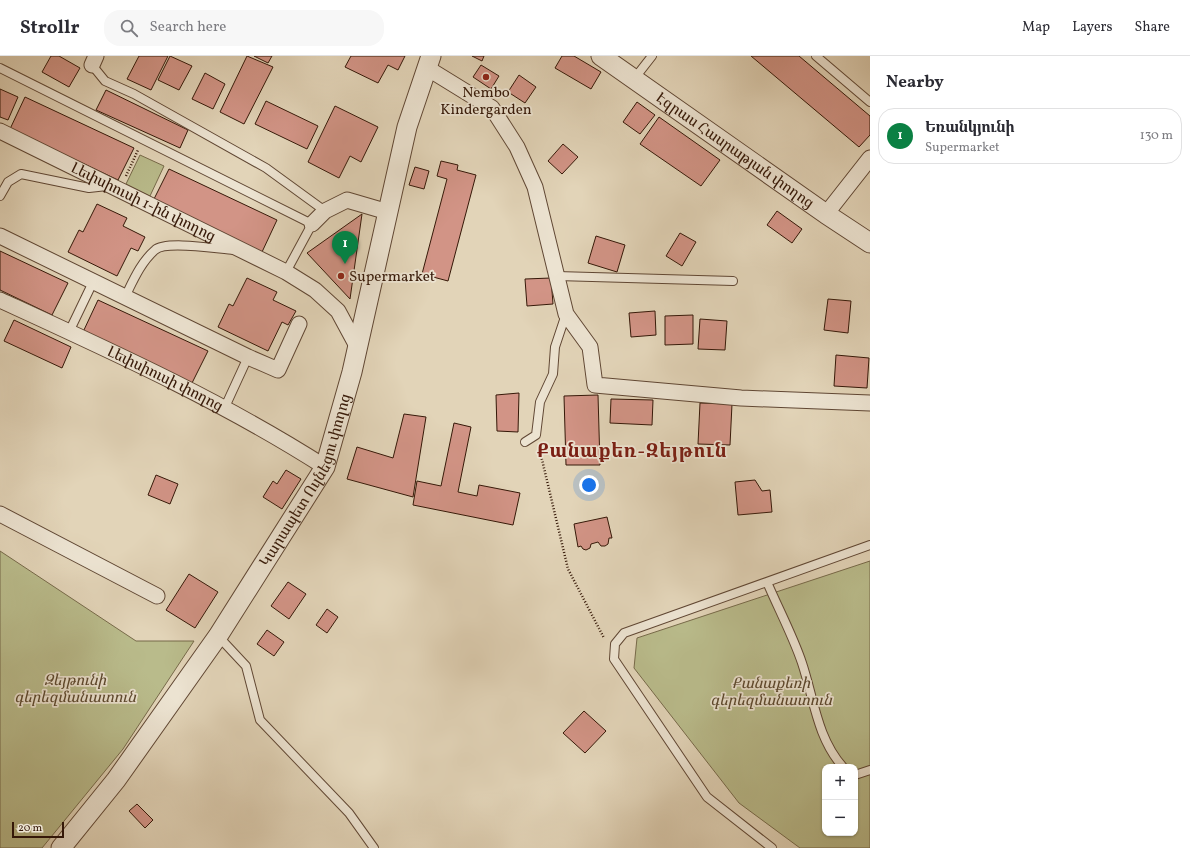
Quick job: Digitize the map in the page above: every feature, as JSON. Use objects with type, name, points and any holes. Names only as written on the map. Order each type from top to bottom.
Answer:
[{"type":"street","name":"Էզրաս Հասրաթյան փողոց","points":[[601,56],[637,75],[828,210],[870,243]]},
{"type":"street","name":"Էզրաս Հասրաթյան փողոց","points":[[617,56],[637,75]]},
{"type":"street","points":[[429,62],[492,108],[517,147],[535,187],[566,314],[590,347],[595,385],[741,398],[870,403]]},
{"type":"street","name":"Կարապետ Ուլնեցու փողոց","points":[[61,848],[116,780],[218,636],[325,467],[358,348],[407,127],[429,62]]},
{"type":"street","name":"Լեփսիուսի 1-ին փողոց","points":[[0,131],[118,183],[286,272],[315,290],[338,310],[358,348]]},
{"type":"street","points":[[828,210],[870,158]]},
{"type":"street","points":[[312,224],[325,211],[347,200],[388,212]]},
{"type":"street","name":"Էզրաս Հասրաթյան փողոց","points":[[828,210],[870,234]]},
{"type":"street","points":[[0,236],[278,370],[299,324]]},
{"type":"street","name":"Լեփսիուսի փողոց","points":[[0,300],[225,407],[289,443],[325,467]]},
{"type":"street","points":[[0,514],[157,596]]},
{"type":"lane","points":[[637,75],[652,56]]},
{"type":"lane","points":[[816,56],[870,102]]},
{"type":"lane","points":[[94,60],[105,81],[134,94],[266,168],[325,211]]},
{"type":"lane","points":[[0,68],[312,224],[286,272]]},
{"type":"lane","points":[[0,196],[8,182],[21,174],[89,188],[118,183]]},
{"type":"lane","points":[[125,297],[142,265],[156,248],[176,244],[245,251]]},
{"type":"lane","points":[[557,276],[733,281]]},
{"type":"lane","points":[[69,332],[93,282]]},
{"type":"lane","points":[[525,442],[536,435],[540,402],[553,374],[555,347],[566,314]]},
{"type":"lane","points":[[225,407],[248,356]]},
{"type":"lane","points":[[772,848],[708,797],[614,659],[615,644],[624,633],[870,545]]},
{"type":"lane","points":[[767,582],[802,663],[813,706],[826,742],[840,764]]},
{"type":"lane","points":[[218,636],[246,666],[260,720],[349,813],[374,848]]},
{"type":"lane","points":[[858,774],[870,770]]},
{"type":"path","points":[[118,183],[143,140]]},
{"type":"path","points":[[536,435],[568,569],[614,659]]},
{"type":"green space","points":[[140,155],[164,166],[150,196],[126,184]]},
{"type":"green space","name":"Զեյթունի գերեզմանատուն","points":[[0,551],[136,641],[194,641],[123,749],[42,848],[0,848]]},
{"type":"green space","name":"Քանաքեռի գերեզմանատուն","points":[[870,561],[870,848],[800,848],[739,803],[634,668],[637,638]]},
{"type":"building","points":[[51,56],[59,56],[80,68],[69,87],[42,72]]},
{"type":"building","points":[[139,56],[168,56],[151,90],[127,79]]},
{"type":"building","points":[[170,56],[192,66],[179,90],[158,80]]},
{"type":"building","points":[[247,56],[273,67],[244,124],[220,112]]},
{"type":"building","points":[[254,56],[272,56],[268,63]]},
{"type":"building","points":[[351,56],[405,56],[398,70],[388,65],[378,83],[345,67]]},
{"type":"building","points":[[472,56],[484,56],[482,61]]},
{"type":"building","points":[[562,56],[574,56],[601,72],[591,89],[555,68]]},
{"type":"building","points":[[751,56],[799,56],[870,116],[870,135],[859,147]]},
{"type":"building","name":"Nembo Kindergarden","points":[[481,65],[499,76],[491,89],[473,77]]},
{"type":"building","points":[[205,73],[225,84],[213,109],[192,99]]},
{"type":"building","points":[[519,75],[536,87],[525,103],[508,92]]},
{"type":"building","points":[[0,89],[18,97],[8,120],[0,117]]},
{"type":"building","points":[[106,90],[188,130],[180,148],[96,110]]},
{"type":"building","points":[[25,97],[134,148],[118,180],[10,129]]},
{"type":"building","points":[[266,101],[318,126],[307,149],[255,124]]},
{"type":"building","points":[[637,102],[655,115],[640,134],[623,122]]},
{"type":"building","points":[[335,106],[378,127],[361,162],[350,156],[339,178],[308,162]]},
{"type":"building","points":[[659,117],[720,160],[701,186],[640,144]]},
{"type":"building","points":[[563,144],[578,157],[562,174],[548,161]]},
{"type":"building","points":[[441,161],[458,165],[457,170],[476,175],[448,281],[422,274],[447,179],[437,176]]},
{"type":"building","points":[[415,167],[429,171],[424,189],[409,185]]},
{"type":"building","points":[[169,169],[277,220],[262,252],[153,201]]},
{"type":"building","points":[[97,204],[127,218],[123,226],[145,237],[138,251],[131,248],[117,276],[68,252],[79,230],[83,232]]},
{"type":"building","points":[[777,211],[802,229],[792,243],[767,225]]},
{"type":"building","name":"Supermarket","points":[[362,214],[350,299],[307,253]]},
{"type":"building","points":[[680,233],[696,242],[682,266],[666,256]]},
{"type":"building","points":[[596,236],[625,245],[617,272],[588,263]]},
{"type":"building","points":[[0,251],[68,283],[52,315],[0,290]]},
{"type":"building","points":[[247,278],[277,292],[273,300],[296,311],[288,325],[282,322],[268,351],[218,327],[229,304],[233,306]]},
{"type":"building","points":[[551,278],[553,304],[527,306],[525,279]]},
{"type":"building","points":[[828,299],[851,301],[848,333],[824,330]]},
{"type":"building","points":[[98,300],[208,351],[192,383],[83,332]]},
{"type":"building","points":[[655,311],[656,335],[631,337],[629,313]]},
{"type":"building","points":[[693,315],[693,344],[665,345],[665,316]]},
{"type":"building","points":[[700,319],[727,321],[725,350],[698,349]]},
{"type":"building","points":[[14,320],[71,347],[62,368],[4,341]]},
{"type":"building","points":[[836,355],[869,358],[867,388],[834,386]]},
{"type":"building","points":[[519,393],[518,432],[497,431],[496,395]]},
{"type":"building","points":[[598,395],[600,465],[566,465],[564,396]]},
{"type":"building","points":[[611,399],[653,400],[652,425],[610,423]]},
{"type":"building","points":[[700,403],[732,404],[730,445],[698,444]]},
{"type":"building","points":[[404,414],[426,417],[413,497],[347,479],[357,447],[393,458]]},
{"type":"building","points":[[454,423],[471,427],[458,492],[477,496],[479,485],[520,493],[513,525],[413,505],[417,481],[441,486]]},
{"type":"building","points":[[286,470],[301,479],[282,509],[263,497],[273,481],[277,484]]},
{"type":"building","points":[[156,475],[178,484],[170,504],[148,495]]},
{"type":"building","points":[[755,480],[762,491],[770,490],[772,512],[738,515],[735,482]]},
{"type":"building","points":[[607,517],[612,538],[609,538],[608,544],[601,546],[598,542],[591,544],[590,548],[586,550],[581,546],[578,547],[574,524]]},
{"type":"building","points":[[189,574],[218,592],[195,628],[166,610]]},
{"type":"building","points":[[288,582],[306,594],[289,619],[271,606]]},
{"type":"building","points":[[327,609],[338,617],[327,633],[316,625]]},
{"type":"building","points":[[267,630],[284,642],[274,656],[257,644]]},
{"type":"building","points":[[584,711],[606,731],[585,753],[563,733]]},
{"type":"building","points":[[137,804],[153,820],[145,828],[129,811]]},
{"type":"place","name":"Nembo Kindergarden","points":[[486,77]]},
{"type":"place","name":"Եռանկյունի","points":[[345,264]]},
{"type":"place","name":"Supermarket","points":[[341,276]]},
{"type":"district","name":"Քանաքեռ-Զեյթուն","points":[[632,450]]}]
